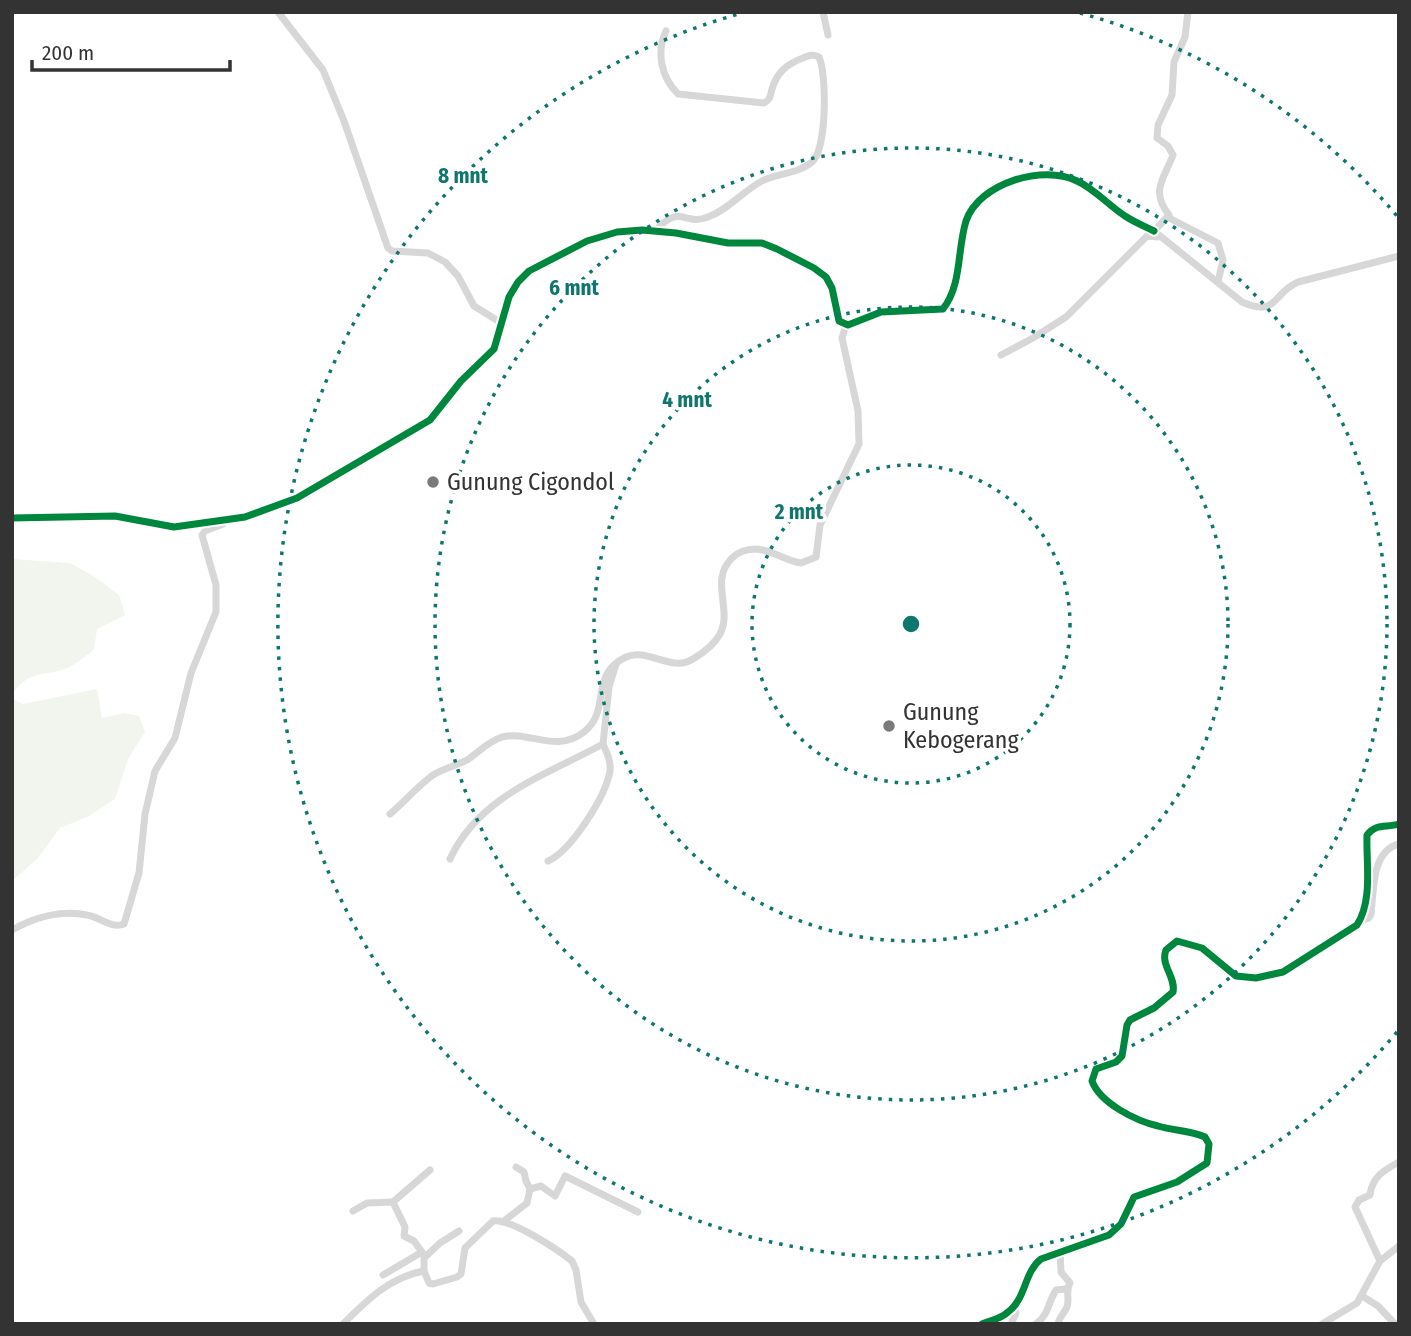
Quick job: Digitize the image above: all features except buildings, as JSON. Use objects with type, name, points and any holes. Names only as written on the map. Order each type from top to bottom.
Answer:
[{"type":"street","points":[[278,12],[323,70],[344,121],[388,248],[392,251],[428,253],[445,262],[458,276],[474,306],[503,324]]},
{"type":"street","points":[[822,12],[828,36]]},
{"type":"street","points":[[1188,12],[1185,37],[1174,62],[1172,95],[1156,131],[1157,138],[1168,146],[1173,155],[1159,187],[1160,198],[1169,218],[1218,243],[1223,260],[1218,282]]},
{"type":"street","points":[[655,231],[673,216],[708,218],[762,181],[811,163],[820,149],[824,99],[822,63],[815,55],[791,62],[784,68],[773,85],[770,98],[764,103],[678,94],[659,56],[666,30]]},
{"type":"street","points":[[846,325],[881,312],[943,309],[952,296],[967,218],[988,192],[1012,180],[1039,176],[1078,181],[1125,216],[1154,231],[1242,302],[1256,308],[1266,308],[1279,299],[1290,285],[1298,282],[1399,256]]},
{"type":"street","points":[[1154,231],[1169,218]]},
{"type":"street","points":[[12,518],[115,516],[174,527],[245,517],[297,498],[424,425],[461,381],[492,352],[514,289],[532,269],[587,241],[617,232],[655,231],[728,243],[762,243],[777,249],[824,274],[832,288],[839,321],[846,325]]},
{"type":"street","points":[[1001,355],[1066,317],[1147,236],[1158,237],[1174,246]]},
{"type":"street","points":[[390,814],[433,776],[462,762],[492,741],[513,736],[561,741],[585,731],[598,711],[604,676],[617,664],[634,655],[683,663],[708,648],[719,636],[722,627],[722,574],[728,563],[739,553],[762,550],[802,563],[817,556],[820,524],[859,444],[858,411],[842,338],[846,325]]},
{"type":"street","points":[[12,930],[44,916],[58,914],[87,914],[115,925],[124,924],[139,873],[145,814],[155,771],[175,738],[191,673],[216,612],[216,585],[202,535],[226,521]]},
{"type":"street","points":[[548,861],[560,855],[595,808],[609,773],[610,761],[603,744],[609,687],[617,664]]},
{"type":"street","points":[[450,859],[466,831],[505,795],[603,744]]},
{"type":"street","points":[[1360,921],[1366,892],[1367,835],[1377,826],[1399,824]]},
{"type":"street","points":[[982,1324],[1002,1317],[1014,1307],[1034,1266],[1041,1259],[1109,1235],[1121,1224],[1133,1197],[1184,1179],[1204,1167],[1209,1157],[1209,1144],[1205,1137],[1198,1133],[1157,1126],[1138,1118],[1103,1097],[1092,1081],[1092,1074],[1096,1069],[1116,1062],[1122,1056],[1130,1020],[1154,1008],[1173,992],[1174,985],[1164,960],[1166,950],[1177,941],[1199,947],[1232,974],[1256,978],[1283,972],[1360,921],[1369,918],[1377,865],[1389,848],[1399,844]]},
{"type":"street","points":[[1380,1261],[1355,1206],[1359,1200],[1370,1195],[1371,1186],[1384,1170],[1399,1162]]},
{"type":"street","points":[[504,1221],[527,1203],[530,1189],[524,1171],[516,1167]]},
{"type":"street","points":[[353,1211],[367,1203],[393,1202],[430,1170]]},
{"type":"street","points":[[530,1189],[541,1186],[555,1196],[565,1176],[638,1212]]},
{"type":"street","points":[[393,1202],[405,1227],[404,1236],[415,1241],[423,1255],[424,1270],[429,1283],[461,1274],[465,1248],[492,1222],[504,1221],[519,1227],[572,1261],[581,1302],[594,1324]]},
{"type":"street","points":[[383,1275],[423,1255],[459,1231]]},
{"type":"street","points":[[1322,1324],[1353,1307],[1362,1296],[1380,1261],[1399,1246]]},
{"type":"street","points":[[1058,1324],[1068,1304],[1066,1289],[1070,1283],[1061,1272],[1060,1252]]},
{"type":"street","points":[[343,1324],[378,1290],[408,1274],[424,1270]]},
{"type":"street","points":[[1036,1324],[1043,1319],[1049,1307],[1048,1302],[1056,1290],[1066,1289]]},
{"type":"street","points":[[1362,1296],[1378,1306],[1395,1324]]},
{"type":"street","points":[[1011,1324],[1016,1313],[1014,1307]]},
{"type":"shaded area","points":[[12,559],[70,563],[119,595],[125,615],[97,629],[94,649],[80,660],[63,670],[25,680],[12,695]]},
{"type":"shaded area","points":[[97,689],[102,718],[124,713],[139,716],[145,732],[128,759],[115,799],[87,817],[60,828],[37,859],[12,881],[12,699],[23,704]]},
{"type":"cycle path","points":[[12,518],[115,516],[174,527],[245,517],[297,498],[430,420],[461,381],[494,349],[509,297],[529,271],[587,241],[617,232],[642,230],[676,233],[728,243],[762,243],[777,249],[826,277],[832,288],[839,321],[848,325],[881,312],[943,309],[953,289],[963,232],[973,208],[984,196],[1014,180],[1047,175],[1063,176],[1077,181],[1125,216],[1154,231]]},
{"type":"cycle path","points":[[982,1324],[1002,1316],[1014,1307],[1031,1271],[1041,1259],[1109,1235],[1121,1224],[1134,1197],[1177,1182],[1207,1163],[1209,1144],[1205,1137],[1149,1124],[1130,1115],[1103,1097],[1092,1081],[1096,1069],[1116,1062],[1122,1056],[1130,1020],[1154,1008],[1173,992],[1165,961],[1166,950],[1177,941],[1202,948],[1236,976],[1256,978],[1283,972],[1357,925],[1367,893],[1367,835],[1378,827],[1399,824]]},
{"type":"place","name":"Gunung Cigondol","points":[[433,482]]},
{"type":"place","name":"Gunung Kebogerang","points":[[889,726]]}]
